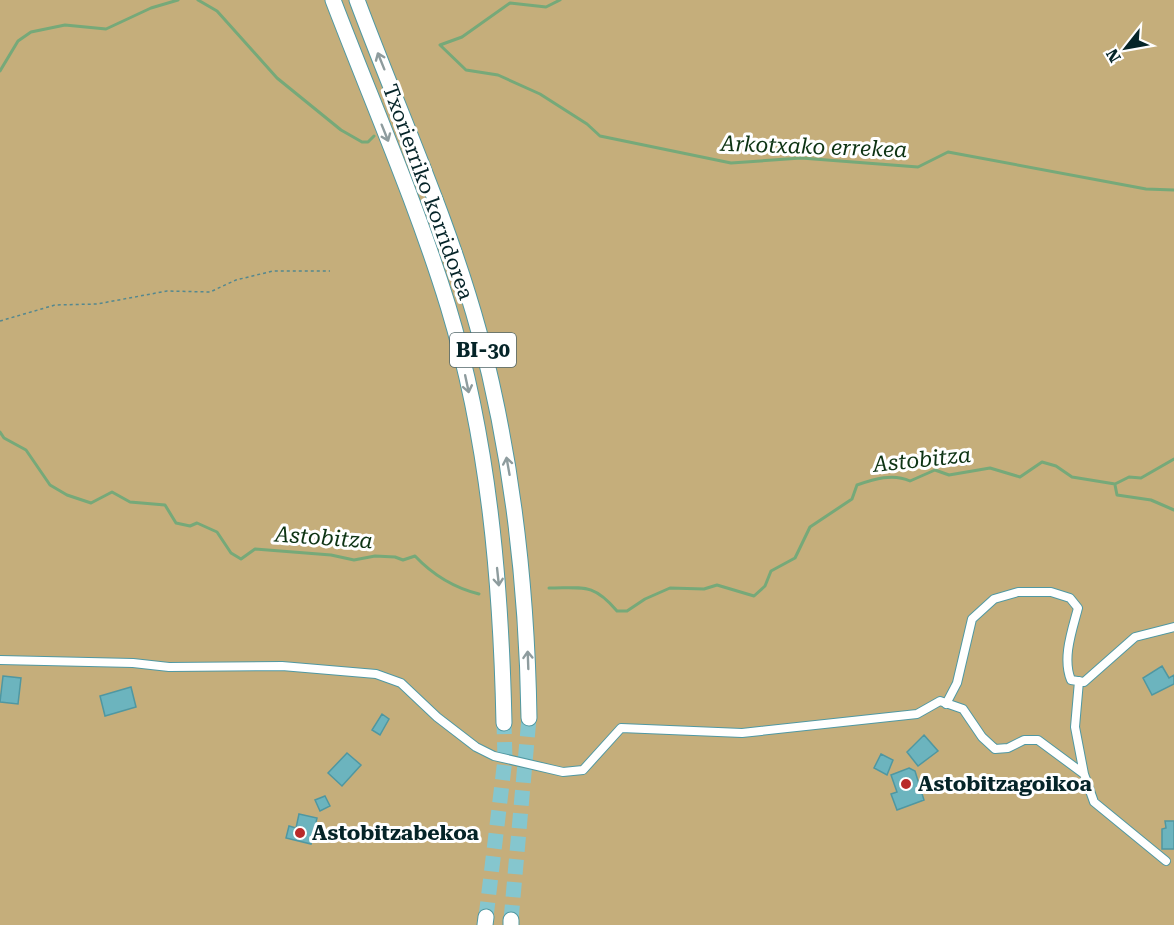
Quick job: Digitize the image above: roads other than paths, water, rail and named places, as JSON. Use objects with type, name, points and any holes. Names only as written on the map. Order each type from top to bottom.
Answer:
[{"type":"highway","name":"Txorierriko korridorea","points":[[333,0],[427,243],[463,363],[486,482],[499,582],[504,723]]},
{"type":"highway","name":"Txorierriko korridorea","points":[[357,0],[433,194],[479,333],[504,442],[519,535],[526,612],[529,718]]},
{"type":"street","points":[[946,704],[957,683],[972,619],[994,599],[1018,592],[1051,592],[1070,598],[1078,609],[1069,643],[1067,671],[1071,680],[1084,682],[1135,637],[1174,627]]},
{"type":"street","points":[[0,660],[132,663],[169,668],[282,666],[376,674],[401,683],[437,717],[476,747],[494,756],[562,772],[583,770],[621,728],[742,733],[917,714],[940,701],[963,710],[982,737],[995,749],[1008,748],[1024,740],[1038,740],[1084,774]]},
{"type":"street","points":[[1079,681],[1075,727],[1084,774],[1094,802],[1166,861]]},
{"type":"waterway","name":"Arkotxako errekea","points":[[0,71],[18,41],[31,32],[65,25],[106,29],[151,8],[178,0]]},
{"type":"waterway","name":"Arkotxako errekea","points":[[198,0],[217,11],[277,78],[341,130],[362,142],[368,142],[374,136]]},
{"type":"waterway","name":"Arkotxako errekea","points":[[560,0],[546,7],[510,3],[462,37],[440,45],[466,70],[498,75],[540,94],[587,124],[600,136],[731,163],[801,158],[918,167],[948,152],[1146,189],[1174,190]]},
{"type":"waterway","name":"Astobitza","points":[[0,432],[4,438],[26,450],[50,485],[67,495],[91,503],[112,492],[130,502],[165,505],[176,523],[190,526],[197,523],[217,532],[231,553],[241,559],[255,549],[331,555],[354,560],[375,556],[395,557],[403,560],[415,556],[444,580],[479,594]]},
{"type":"waterway","name":"Astobitza","points":[[549,588],[580,588],[594,591],[617,611],[627,611],[645,599],[670,588],[704,589],[717,585],[754,596],[765,586],[771,571],[795,558],[810,527],[852,499],[857,485],[863,483],[890,477],[910,481],[935,470],[949,475],[990,468],[1020,477],[1042,462],[1056,466],[1072,477],[1115,484],[1129,477],[1141,478],[1174,459]]},
{"type":"waterway","points":[[1115,485],[1117,495],[1151,500],[1174,510]]},
{"type":"tunnel","points":[[511,920],[529,718]]},
{"type":"tunnel","points":[[486,917],[505,759],[504,723]]},
{"type":"place","name":"Astobitzagoikoa","points":[[906,784]]},
{"type":"place","name":"Astobitzabekoa","points":[[300,833]]}]
